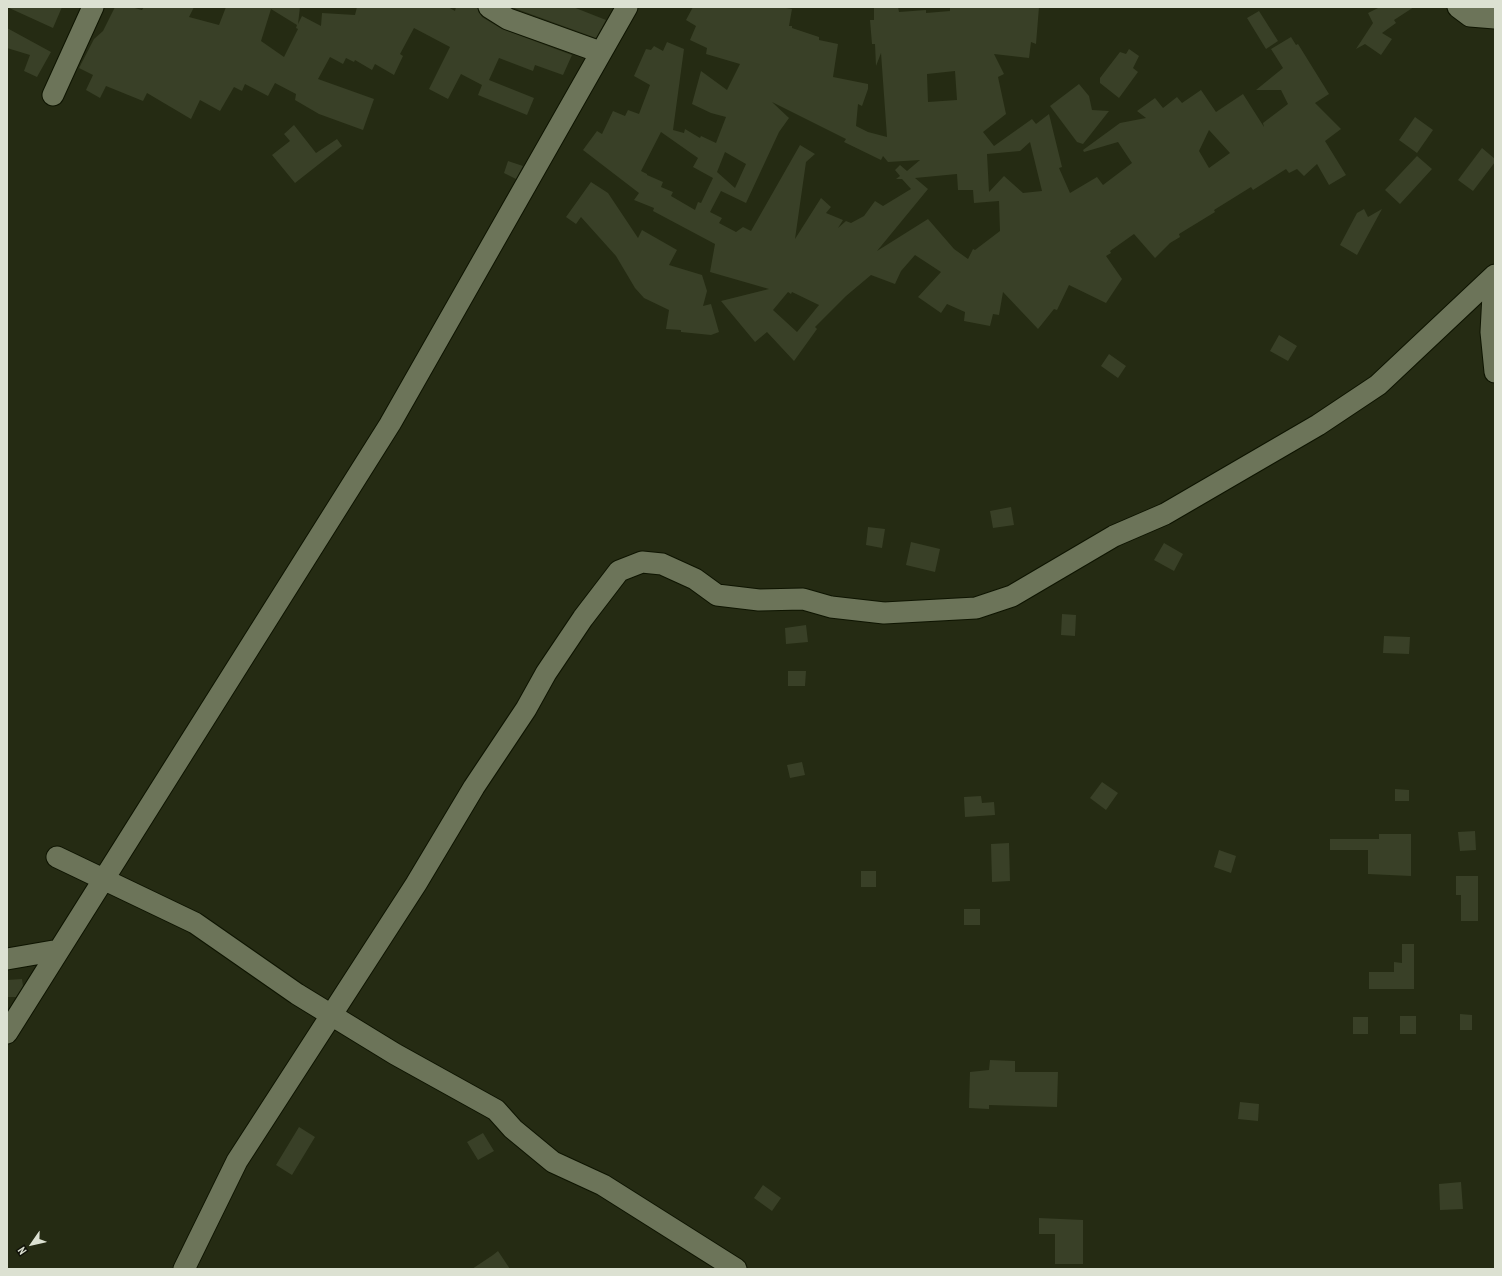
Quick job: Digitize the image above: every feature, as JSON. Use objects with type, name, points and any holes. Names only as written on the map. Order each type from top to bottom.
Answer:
[{"type":"street","points":[[54,95],[93,7]]},
{"type":"street","points":[[488,7],[508,19],[600,52]]},
{"type":"street","points":[[7,1033],[390,424],[600,52],[627,7]]},
{"type":"street","points":[[1458,7],[1470,16],[1495,18]]},
{"type":"street","points":[[1494,275],[1491,332],[1495,372]]},
{"type":"street","points":[[184,1269],[237,1162],[416,884],[474,787],[526,709],[546,673],[583,618],[619,571],[642,562],[662,564],[695,579],[717,595],[759,600],[803,599],[831,607],[884,613],[976,608],[1012,596],[1114,536],[1165,514],[1318,425],[1378,384],[1494,275]]},
{"type":"street","points":[[57,857],[195,923],[297,994],[332,1016],[395,1054],[496,1110],[513,1129],[553,1162],[603,1185],[736,1269]]},
{"type":"street","points":[[7,959],[59,950]]},
{"type":"building","points":[[7,7],[62,7],[53,28]]},
{"type":"building","points":[[115,7],[131,7],[142,10],[144,7],[194,7],[189,17],[219,25],[226,7],[300,7],[298,24],[302,16],[321,26],[322,13],[355,15],[357,7],[448,7],[455,11],[456,7],[477,7],[482,17],[502,29],[572,55],[563,75],[535,65],[533,71],[499,58],[489,80],[534,98],[527,115],[478,95],[482,85],[461,74],[448,99],[429,89],[450,47],[414,28],[400,54],[403,56],[394,75],[375,64],[372,70],[355,60],[354,62],[346,58],[343,64],[330,57],[318,79],[374,99],[363,130],[319,114],[295,100],[296,94],[275,83],[268,96],[245,84],[242,91],[234,87],[220,111],[200,100],[191,119],[147,93],[143,101],[106,86],[100,98],[86,90],[93,75],[79,68],[94,39],[103,31]],"holes":[[[271,9],[297,25],[296,28],[298,29],[284,57],[261,41]]]},
{"type":"building","points":[[511,7],[573,7],[606,20],[596,38]]},
{"type":"building","points":[[693,7],[780,7],[792,9],[789,26],[819,37],[819,40],[838,44],[833,77],[868,84],[868,89],[862,106],[858,104],[856,126],[868,132],[887,137],[881,53],[876,66],[875,44],[872,44],[870,20],[874,20],[874,7],[898,7],[899,12],[926,10],[926,13],[950,11],[950,7],[1039,7],[1036,44],[1031,42],[1029,58],[994,54],[1004,74],[998,77],[1006,114],[983,132],[994,146],[1032,119],[1036,124],[1049,114],[1062,167],[1059,168],[1070,193],[1097,177],[1103,185],[1132,163],[1118,142],[1084,152],[1083,150],[1120,123],[1146,118],[1137,111],[1155,98],[1163,108],[1177,97],[1182,103],[1201,90],[1216,112],[1243,94],[1264,127],[1263,123],[1288,104],[1281,90],[1256,90],[1283,68],[1271,49],[1291,37],[1296,45],[1298,44],[1329,94],[1315,103],[1341,129],[1325,141],[1346,175],[1329,185],[1317,164],[1304,176],[1297,169],[1289,173],[1286,169],[1253,190],[1251,187],[1214,210],[1215,212],[1179,234],[1180,237],[1170,243],[1155,258],[1134,234],[1110,251],[1111,253],[1106,256],[1122,279],[1106,303],[1069,285],[1057,310],[1054,309],[1038,329],[1003,292],[999,315],[993,314],[990,326],[964,321],[965,312],[947,304],[941,313],[918,297],[941,272],[915,255],[901,271],[895,284],[871,275],[846,296],[815,327],[817,329],[794,361],[767,332],[755,342],[721,301],[769,289],[710,272],[715,244],[653,211],[654,208],[634,200],[639,193],[583,150],[597,131],[602,134],[613,111],[625,116],[628,110],[639,114],[650,85],[634,76],[646,49],[651,50],[654,46],[663,51],[667,42],[684,49],[673,130],[684,133],[685,129],[700,138],[701,136],[716,143],[726,117],[711,113],[692,104],[701,71],[727,90],[740,64],[706,54],[707,48],[690,40],[696,26],[686,20]],"holes":[[[955,71],[957,100],[928,102],[927,74]],[[772,102],[846,139],[844,142],[881,160],[883,156],[888,162],[920,160],[907,171],[900,165],[895,170],[900,176],[896,179],[902,179],[911,189],[883,206],[875,201],[864,216],[851,223],[846,221],[838,228],[843,220],[826,213],[831,207],[821,198],[795,239],[806,162],[815,154],[800,145],[751,231],[743,227],[736,232],[719,223],[722,218],[710,212],[721,191],[746,203],[779,132],[789,118]],[[1209,130],[1230,153],[1209,168],[1199,151]],[[661,132],[698,158],[693,167],[713,178],[701,203],[698,202],[695,210],[671,196],[673,192],[661,187],[663,182],[641,171]],[[1030,142],[1042,191],[1023,193],[1004,176],[989,192],[987,154],[1020,151]],[[725,152],[746,164],[735,188],[717,172]],[[957,174],[958,190],[973,190],[974,203],[999,201],[1000,231],[975,250],[973,249],[968,259],[954,249],[928,219],[877,251],[928,189],[915,178]],[[788,292],[791,294],[792,292],[819,305],[797,332],[773,310]]]},
{"type":"building","points":[[1380,7],[1414,7],[1394,20],[1396,23],[1382,33],[1392,39],[1381,55],[1365,44],[1356,49],[1373,23],[1368,13]]},
{"type":"building","points":[[1259,11],[1278,41],[1266,49],[1247,18]]},
{"type":"building","points":[[7,28],[51,52],[37,77],[24,71],[30,55],[7,48]]},
{"type":"building","points":[[1129,49],[1139,56],[1133,68],[1138,72],[1119,98],[1100,83],[1100,78],[1120,52],[1126,54]]},
{"type":"building","points":[[1079,84],[1089,96],[1092,110],[1109,111],[1083,144],[1077,142],[1050,106]]},
{"type":"building","points":[[1415,117],[1433,130],[1417,153],[1399,140]]},
{"type":"building","points":[[294,125],[316,153],[337,139],[342,146],[295,183],[272,155],[290,141],[284,134]]},
{"type":"building","points":[[1482,148],[1495,159],[1495,162],[1473,191],[1458,180]]},
{"type":"building","points":[[1417,156],[1432,169],[1400,204],[1385,190]]},
{"type":"building","points":[[508,161],[523,166],[516,179],[504,173]]},
{"type":"building","points":[[591,182],[608,193],[638,238],[642,230],[677,250],[669,265],[702,275],[707,291],[703,306],[711,304],[719,332],[711,335],[666,329],[669,310],[644,298],[635,288],[616,256],[581,217],[576,224],[566,217]]},
{"type":"building","points":[[1364,209],[1368,217],[1382,209],[1357,255],[1340,245],[1357,213]]},
{"type":"building","points":[[1279,335],[1297,346],[1288,361],[1270,351]]},
{"type":"building","points":[[1109,354],[1126,366],[1118,378],[1101,366]]},
{"type":"building","points":[[1011,507],[1014,525],[993,528],[990,511]]},
{"type":"building","points":[[868,527],[885,529],[882,548],[866,545]]},
{"type":"building","points":[[911,542],[940,549],[935,572],[906,565]]},
{"type":"building","points":[[1164,543],[1183,554],[1174,571],[1154,560]]},
{"type":"building","points":[[1062,614],[1076,615],[1075,636],[1061,635]]},
{"type":"building","points":[[806,625],[808,642],[786,644],[785,628]]},
{"type":"building","points":[[1384,636],[1410,637],[1409,654],[1383,653]]},
{"type":"building","points":[[788,671],[806,671],[805,686],[788,686]]},
{"type":"building","points":[[802,762],[805,775],[790,778],[787,765]]},
{"type":"building","points":[[1102,782],[1118,793],[1106,810],[1090,798]]},
{"type":"building","points":[[1395,789],[1409,790],[1409,801],[1395,801]]},
{"type":"building","points":[[981,796],[982,803],[994,802],[995,815],[965,817],[964,797]]},
{"type":"building","points":[[1475,831],[1476,850],[1460,851],[1458,832]]},
{"type":"building","points":[[1379,834],[1411,834],[1411,876],[1368,874],[1368,850],[1330,850],[1330,839],[1379,839]]},
{"type":"building","points":[[1009,843],[1010,881],[992,882],[991,844]]},
{"type":"building","points":[[1219,850],[1236,856],[1231,873],[1214,867]]},
{"type":"building","points":[[861,871],[876,871],[876,887],[861,887]]},
{"type":"building","points":[[1456,876],[1478,876],[1478,921],[1461,921],[1461,895],[1456,895]]},
{"type":"building","points":[[964,909],[980,909],[980,925],[964,925]]},
{"type":"building","points":[[1402,944],[1414,944],[1414,989],[1369,989],[1369,972],[1394,972],[1394,962],[1402,963]]},
{"type":"building","points":[[22,979],[23,986],[16,997],[7,997],[7,980]]},
{"type":"building","points":[[1460,1014],[1472,1015],[1472,1030],[1460,1030]]},
{"type":"building","points":[[1400,1016],[1416,1016],[1416,1034],[1400,1034]]},
{"type":"building","points":[[1353,1017],[1368,1017],[1368,1034],[1353,1034]]},
{"type":"building","points":[[990,1060],[1015,1061],[1015,1072],[1058,1072],[1057,1107],[989,1105],[989,1109],[969,1108],[970,1072],[989,1070]]},
{"type":"building","points":[[1240,1102],[1259,1104],[1258,1121],[1238,1119]]},
{"type":"building","points":[[299,1127],[315,1137],[292,1175],[276,1165]]},
{"type":"building","points":[[483,1133],[494,1151],[478,1160],[467,1142]]},
{"type":"building","points":[[1461,1182],[1463,1209],[1440,1210],[1439,1184]]},
{"type":"building","points":[[763,1185],[781,1198],[772,1211],[754,1198]]},
{"type":"building","points":[[1039,1218],[1083,1220],[1083,1264],[1055,1264],[1055,1234],[1039,1234]]},
{"type":"building","points":[[498,1251],[510,1269],[472,1269],[493,1255]]}]
